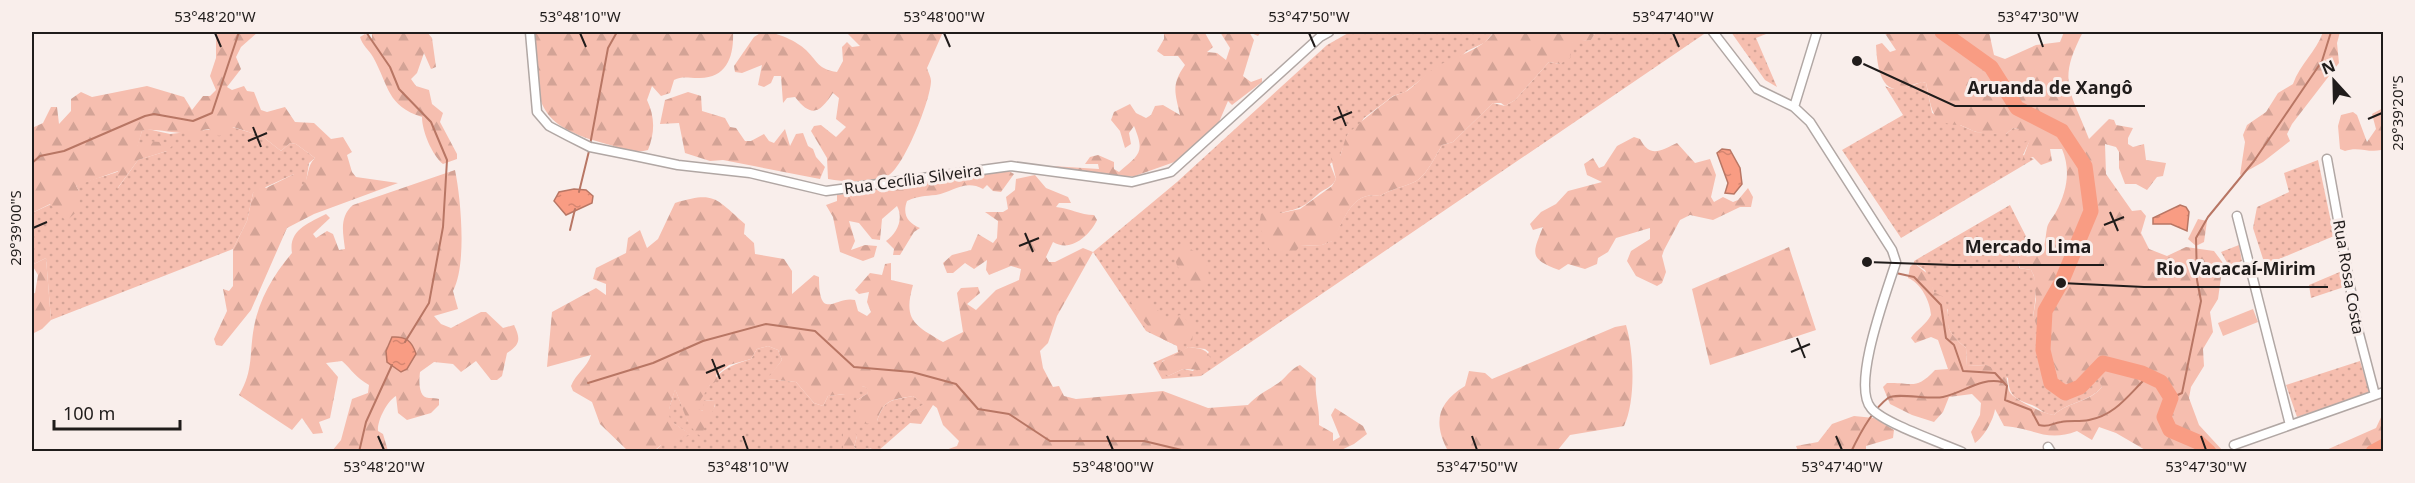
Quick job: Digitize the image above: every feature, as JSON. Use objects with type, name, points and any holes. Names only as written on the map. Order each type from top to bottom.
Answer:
[{"type":"street","name":"Rua Cecília Silveira","points":[[530,32],[537,112],[549,126],[567,136],[590,147],[698,168],[750,172],[826,191],[1011,166],[1132,182],[1171,172],[1320,36],[1329,32]]},
{"type":"street","points":[[1713,32],[1757,89],[1794,107],[1810,122],[1892,250],[1896,262],[1872,344],[1865,387],[1869,407],[1881,417],[1962,452]]},
{"type":"street","points":[[1794,107],[1817,32]]},
{"type":"street","name":"Rua Rosa Costa","points":[[2327,159],[2358,330],[2379,393]]},
{"type":"street","points":[[2237,216],[2290,424]]},
{"type":"street","points":[[2234,445],[2379,393]]},
{"type":"green space","points":[[216,32],[258,32],[241,47],[236,57],[241,69],[227,87],[232,90],[244,86],[247,91],[254,92],[261,110],[267,112],[285,107],[295,122],[314,123],[331,139],[343,137],[352,152],[347,155],[352,172],[356,177],[398,183],[314,214],[287,228],[251,310],[222,346],[216,345],[214,339],[227,311],[223,289],[229,291],[233,286],[233,249],[247,221],[253,193],[261,184],[266,188],[294,174],[301,174],[302,186],[315,158],[296,144],[290,143],[281,151],[262,136],[233,127],[219,136],[209,129],[203,130],[196,140],[188,133],[142,131],[137,148],[145,141],[175,143],[167,151],[138,160],[117,189],[118,171],[76,186],[79,191],[80,209],[66,221],[50,204],[32,213],[32,128],[43,123],[51,107],[57,107],[59,124],[71,111],[71,99],[81,92],[92,97],[147,86],[184,97],[192,110],[203,96],[210,96],[216,90],[210,76],[216,58]]},
{"type":"green space","points":[[372,32],[427,32],[432,38],[436,67],[431,69],[424,53],[417,73],[411,79],[416,86],[429,90],[432,104],[443,113],[440,122],[457,154],[457,159],[443,164],[428,142],[422,117],[402,107],[390,94],[373,57],[360,37],[365,34],[372,39]]},
{"type":"green space","points":[[533,32],[733,32],[733,41],[727,64],[716,75],[674,80],[670,93],[661,96],[652,86],[647,100],[653,119],[652,137],[648,150],[631,151],[579,135],[550,116],[542,105],[538,91]]},
{"type":"green space","points":[[762,32],[773,33],[792,40],[806,50],[822,67],[837,72],[843,61],[842,47],[847,42],[852,47],[860,46],[846,32],[943,32],[927,68],[931,78],[930,90],[921,117],[908,148],[893,171],[887,176],[865,181],[828,179],[827,158],[811,131],[814,126],[821,125],[836,137],[846,127],[836,119],[839,98],[833,93],[824,105],[816,110],[806,108],[795,97],[787,98],[783,103],[781,76],[774,76],[771,83],[764,87],[758,85],[762,65],[742,73],[735,72],[734,66],[754,37]]},
{"type":"green space","points":[[1164,32],[1205,33],[1213,47],[1207,52],[1217,53],[1226,60],[1230,48],[1220,32],[1249,32],[1254,40],[1243,76],[1251,82],[1262,78],[1262,82],[1232,105],[1228,101],[1219,122],[1180,160],[1135,176],[1120,177],[1052,166],[1099,169],[1098,164],[1085,164],[1090,157],[1098,155],[1114,162],[1114,169],[1119,172],[1136,157],[1140,148],[1134,126],[1129,133],[1131,144],[1125,148],[1120,131],[1111,120],[1114,112],[1130,104],[1136,113],[1146,118],[1151,115],[1155,106],[1163,105],[1180,115],[1175,89],[1185,65],[1178,56],[1164,56],[1157,51],[1164,39]]},
{"type":"green space","points":[[1249,32],[1261,32],[1258,36]]},
{"type":"green space","points":[[1350,32],[1494,32],[1484,43],[1467,51],[1458,59],[1437,67],[1405,92],[1393,96],[1364,118],[1358,128],[1348,134],[1340,156],[1330,164],[1336,179],[1330,187],[1297,209],[1281,213],[1300,246],[1322,245],[1332,241],[1350,208],[1362,198],[1370,195],[1380,196],[1417,181],[1429,167],[1442,145],[1453,142],[1493,103],[1505,106],[1515,100],[1549,62],[1560,64],[1573,41],[1591,40],[1596,32],[1707,32],[1201,376],[1162,379],[1153,363],[1178,352],[1177,346],[1146,331],[1093,252],[1177,182],[1327,45]],"holes":[[[1188,347],[1205,349],[1209,352],[1193,371],[1183,369],[1168,376],[1162,361],[1174,358]]]},
{"type":"green space","points":[[1494,32],[1596,32],[1591,40],[1573,42],[1570,58],[1560,64],[1549,62],[1515,100],[1505,106],[1501,103],[1493,103],[1453,142],[1442,145],[1429,167],[1417,181],[1380,196],[1370,195],[1356,202],[1345,216],[1333,241],[1322,245],[1300,246],[1296,251],[1270,251],[1259,225],[1261,214],[1270,209],[1281,213],[1300,209],[1332,186],[1336,179],[1331,158],[1335,153],[1340,156],[1345,139],[1351,131],[1390,99],[1407,91],[1436,67],[1482,44]]},
{"type":"green space","points":[[1731,32],[1771,32],[1756,38],[1777,87],[1765,80]]},
{"type":"green space","points":[[1884,32],[1989,32],[1994,55],[2005,59],[2036,45],[2060,42],[2064,32],[2083,32],[2070,62],[2068,74],[2072,97],[2089,139],[2109,119],[2114,120],[2116,125],[2133,128],[2128,144],[2133,147],[2144,144],[2146,160],[2166,163],[2163,176],[2157,177],[2147,190],[2136,184],[2125,184],[2119,168],[2119,152],[2116,147],[2105,144],[2106,174],[2132,211],[2141,210],[2146,216],[2141,233],[2149,249],[2167,256],[2186,247],[2214,251],[2223,263],[2218,299],[2210,312],[2213,332],[2203,349],[2204,366],[2191,387],[2189,398],[2199,425],[2223,451],[2147,451],[2116,433],[2099,427],[2092,440],[2077,431],[2057,436],[2048,435],[2004,426],[1995,409],[1988,428],[1975,443],[1971,432],[1980,415],[1981,403],[1972,394],[1949,397],[1943,412],[1934,422],[1912,415],[1890,404],[1883,387],[1887,383],[1918,383],[1935,370],[1948,369],[1938,340],[1931,337],[1915,343],[1911,338],[1931,315],[1924,293],[1913,280],[1908,278],[1910,267],[1914,263],[1929,275],[1934,292],[1945,298],[1948,325],[1952,335],[1966,348],[1967,366],[1986,365],[2005,373],[2012,395],[2030,406],[2054,415],[2091,396],[2102,387],[2097,377],[2078,391],[2060,378],[2033,317],[2036,299],[2034,276],[2031,270],[2020,268],[2018,262],[2022,257],[2040,255],[2043,248],[2048,226],[2060,204],[2065,188],[2067,173],[2062,149],[2050,149],[2052,161],[2041,165],[2033,157],[2022,161],[2030,139],[2020,144],[2015,140],[2019,129],[2013,128],[2006,134],[1988,134],[1949,124],[1937,118],[1934,113],[1926,83],[1917,83],[1902,89],[1888,86],[1881,75],[1876,45],[1882,43],[1890,52],[1896,50]]},
{"type":"green space","points":[[2323,32],[2340,32],[2337,43],[2339,63],[2292,124],[2287,134],[2290,141],[2263,162],[2240,175],[2245,142],[2243,135],[2247,125],[2266,112],[2278,93],[2293,84]]},
{"type":"green space","points":[[1922,82],[1926,83],[1932,113],[1976,132],[2006,134],[2013,128],[2019,129],[2031,138],[2023,155],[2034,159],[1901,238],[1842,150],[1903,115],[1885,86],[1899,89]]},
{"type":"green space","points":[[688,92],[701,96],[702,111],[725,118],[730,127],[736,128],[745,141],[751,141],[764,134],[769,141],[774,143],[785,129],[790,146],[796,134],[803,133],[808,146],[813,149],[816,157],[825,167],[820,179],[723,160],[710,161],[685,153],[679,123],[660,124],[665,100]]},
{"type":"green space","points":[[2383,108],[2381,150],[2345,151],[2340,149],[2338,126],[2341,115],[2353,112],[2357,115],[2367,142],[2376,129],[2372,114]]},
{"type":"green space","points":[[232,127],[262,136],[281,151],[290,143],[296,144],[315,158],[309,163],[306,182],[302,186],[294,174],[253,193],[247,221],[233,249],[51,320],[46,258],[32,265],[32,213],[79,191],[76,186],[79,184],[119,171],[118,188],[138,160],[167,151],[136,149],[142,131],[147,129],[170,134]]},
{"type":"green space","points":[[1634,137],[1640,139],[1652,151],[1677,143],[1695,163],[1710,159],[1716,175],[1711,197],[1714,202],[1723,197],[1733,202],[1738,200],[1748,188],[1753,197],[1751,207],[1740,207],[1713,220],[1690,215],[1680,220],[1664,250],[1662,256],[1666,272],[1662,283],[1657,286],[1636,276],[1627,261],[1631,251],[1650,239],[1650,228],[1616,238],[1608,252],[1598,258],[1597,264],[1585,269],[1568,264],[1559,270],[1538,259],[1535,250],[1543,227],[1533,230],[1530,224],[1541,212],[1556,204],[1568,191],[1602,182],[1587,175],[1584,164],[1593,158],[1599,168],[1604,166],[1617,146]]},
{"type":"green space","points":[[2318,160],[2334,236],[2265,265],[2253,228],[2257,207],[2289,192],[2284,173]]},
{"type":"green space","points":[[455,170],[461,232],[460,265],[453,291],[458,309],[434,316],[441,324],[451,328],[481,312],[486,312],[503,328],[514,325],[518,341],[515,347],[507,353],[502,376],[497,380],[491,380],[476,361],[461,372],[453,364],[434,362],[420,372],[420,388],[425,397],[439,399],[439,405],[431,413],[407,420],[398,413],[396,396],[389,402],[378,427],[378,431],[383,434],[388,451],[332,451],[341,440],[352,399],[368,393],[369,385],[357,377],[342,361],[326,363],[338,377],[330,418],[319,422],[323,433],[313,434],[302,418],[292,430],[239,395],[249,369],[254,327],[263,297],[273,278],[292,253],[293,238],[301,228],[326,214],[330,218],[313,234],[316,238],[327,231],[333,234],[339,250],[345,249],[344,220],[353,205]]},
{"type":"green space","points":[[1007,170],[1014,174],[1001,192],[993,191],[987,185],[983,189],[970,185],[907,201],[905,210],[907,218],[920,228],[914,232],[900,255],[893,255],[894,249],[886,241],[898,225],[900,216],[897,206],[882,219],[880,240],[872,239],[859,223],[849,221],[855,241],[851,250],[865,245],[877,246],[874,257],[863,261],[840,252],[833,217],[826,205],[837,201],[837,195]]},
{"type":"green space","points":[[1035,175],[1046,188],[1068,197],[1071,203],[1059,203],[1056,207],[1094,215],[1097,220],[1085,236],[1073,244],[1060,245],[1053,242],[1046,257],[1049,262],[1055,262],[1083,248],[1093,252],[1057,316],[1048,343],[1040,351],[1043,368],[1053,387],[1059,386],[1064,396],[1076,399],[1163,391],[1208,408],[1248,405],[1300,365],[1316,378],[1319,425],[1333,433],[1333,441],[1340,437],[1331,415],[1335,408],[1363,426],[1367,434],[1354,444],[1337,452],[943,451],[957,446],[959,441],[943,425],[937,408],[933,405],[921,424],[910,423],[910,412],[924,404],[913,396],[899,398],[886,404],[877,421],[866,424],[860,422],[854,406],[857,400],[867,394],[868,389],[863,386],[850,397],[845,394],[828,396],[823,406],[814,403],[796,382],[767,379],[782,360],[778,350],[768,346],[757,349],[751,359],[729,365],[716,375],[717,381],[710,385],[698,404],[698,409],[703,411],[704,400],[715,401],[703,437],[697,434],[689,423],[675,390],[669,412],[670,417],[676,425],[691,434],[676,440],[676,445],[661,445],[654,451],[628,451],[600,424],[592,402],[573,391],[571,386],[591,355],[547,367],[552,312],[596,288],[606,295],[606,284],[593,279],[596,268],[626,253],[628,238],[640,230],[647,248],[658,239],[675,203],[699,198],[714,199],[745,224],[744,234],[754,243],[755,254],[784,259],[792,271],[792,294],[814,275],[819,277],[822,300],[825,304],[855,300],[858,311],[867,316],[871,312],[867,302],[869,292],[859,294],[855,290],[870,273],[882,275],[885,264],[891,263],[891,280],[913,285],[909,306],[913,320],[918,326],[943,342],[963,332],[957,293],[961,288],[978,287],[980,293],[967,304],[976,310],[996,290],[1019,280],[1021,269],[1011,266],[989,275],[986,270],[987,260],[974,269],[965,263],[953,273],[947,273],[943,263],[952,255],[971,250],[978,234],[993,243],[997,238],[998,221],[985,212],[1003,212],[1008,209],[1006,197],[1015,190],[1016,179]]},
{"type":"green space","points":[[2010,205],[2034,252],[2018,262],[2019,268],[2031,270],[2035,281],[2033,317],[2098,376],[2102,387],[2091,396],[2054,415],[2018,399],[2010,389],[2008,378],[1986,365],[1967,366],[1966,348],[1953,336],[1949,328],[1948,310],[1934,292],[1925,270],[1914,263]]},
{"type":"green space","points":[[2198,219],[2207,221],[2204,242],[2196,246],[2188,239]]},
{"type":"green space","points":[[1180,245],[1196,252],[1208,269],[1209,276],[1197,288],[1184,275],[1175,260],[1175,247]]},
{"type":"green space","points":[[2239,245],[2242,261],[2229,266],[2221,252]]},
{"type":"green space","points":[[1789,247],[1816,330],[1710,365],[1692,289]]},
{"type":"green space","points":[[46,258],[51,320],[42,329],[32,334],[32,294],[35,293],[38,275],[32,265]]},
{"type":"green space","points":[[2342,271],[2347,286],[2311,298],[2309,285]]},
{"type":"green space","points":[[1142,299],[1163,314],[1164,320],[1180,315],[1194,326],[1192,340],[1183,344],[1173,343],[1156,334],[1131,302]]},
{"type":"green space","points":[[2253,309],[2258,322],[2223,336],[2218,323]]},
{"type":"green space","points":[[1626,325],[1631,349],[1632,390],[1624,426],[1570,435],[1557,451],[1448,451],[1440,431],[1440,414],[1448,399],[1465,386],[1469,371],[1485,373],[1492,379],[1615,327]]},
{"type":"green space","points":[[768,346],[778,350],[782,360],[768,379],[796,382],[814,403],[823,406],[828,396],[845,394],[863,386],[869,389],[867,394],[857,400],[877,421],[886,404],[894,400],[913,396],[925,404],[910,412],[910,423],[878,451],[869,448],[858,451],[854,447],[857,436],[843,433],[843,451],[720,452],[696,449],[654,452],[661,445],[690,434],[669,417],[668,413],[675,389],[688,421],[703,425],[715,406],[715,401],[704,400],[704,411],[698,410],[697,404],[714,380],[732,366],[751,359],[757,349]]},
{"type":"green space","points":[[1188,347],[1204,350],[1209,354],[1212,363],[1204,370],[1183,369],[1168,376],[1159,370],[1158,365]]},
{"type":"green space","points":[[2360,361],[2370,393],[2297,417],[2286,385]]},
{"type":"green space","points":[[2383,413],[2383,451],[2324,451],[2376,428]]},
{"type":"green space","points":[[1854,416],[1874,418],[1894,430],[1893,438],[1866,446],[1866,451],[1798,451],[1796,446],[1818,442],[1832,424]]},
{"type":"green space","points":[[854,431],[857,436],[854,447],[858,451],[843,451],[843,433]]},
{"type":"green space","points":[[869,448],[874,451],[858,451]]},
{"type":"water","points":[[1722,149],[1730,150],[1740,168],[1742,184],[1734,194],[1725,193],[1728,183],[1717,153]]},
{"type":"water","points":[[574,189],[586,190],[593,196],[592,203],[566,215],[554,201],[559,192]]},
{"type":"water","points":[[2180,205],[2186,207],[2189,212],[2187,231],[2171,224],[2153,224],[2153,218]]},
{"type":"water","points":[[392,337],[408,340],[416,354],[407,369],[401,372],[387,362],[386,351]]},
{"type":"waterway","points":[[32,163],[40,156],[64,151],[145,116],[154,114],[193,121],[212,113],[239,32]]},
{"type":"waterway","points":[[366,32],[390,67],[399,89],[431,122],[447,160],[443,227],[429,303],[405,342]]},
{"type":"waterway","points":[[590,145],[608,48],[617,32]]},
{"type":"waterway","points":[[1942,32],[1991,67],[2017,108],[2062,131],[2085,166],[2091,211],[2061,283],[2045,311],[2043,350],[2051,383],[2065,393],[2080,387],[2103,363],[2142,373],[2161,382],[2171,398],[2164,417],[2170,430],[2198,442],[2209,452]]},
{"type":"waterway","points":[[2171,398],[2182,393],[2201,301],[2197,280],[2196,238],[2208,217],[2254,161],[2322,61],[2331,32]]},
{"type":"waterway","points":[[579,192],[589,151]]},
{"type":"waterway","points":[[570,230],[575,209]]},
{"type":"waterway","points":[[1896,273],[1914,277],[1941,305],[1946,338],[1954,345],[1963,371],[1995,373],[2007,386],[2005,400],[2031,410],[2039,425],[2085,421],[2107,414],[2122,403],[2148,376]]},
{"type":"waterway","points":[[588,383],[653,363],[703,341],[766,324],[815,331],[854,367],[912,372],[956,384],[978,409],[1009,414],[1050,441],[1144,441],[1190,452]]},
{"type":"waterway","points":[[359,452],[366,422],[392,365]]},
{"type":"waterway","points":[[1851,452],[1872,415],[1882,403],[1892,396],[1943,397],[1979,383],[2002,382]]},
{"type":"waterway","points":[[2373,452],[2384,446]]},
{"type":"place","name":"Aruanda de Xangô","points":[[1857,61]]},
{"type":"place","name":"Mercado Lima","points":[[1867,262]]},
{"type":"place","name":"Rio Vacacaí-Mirim","points":[[2061,283]]}]
